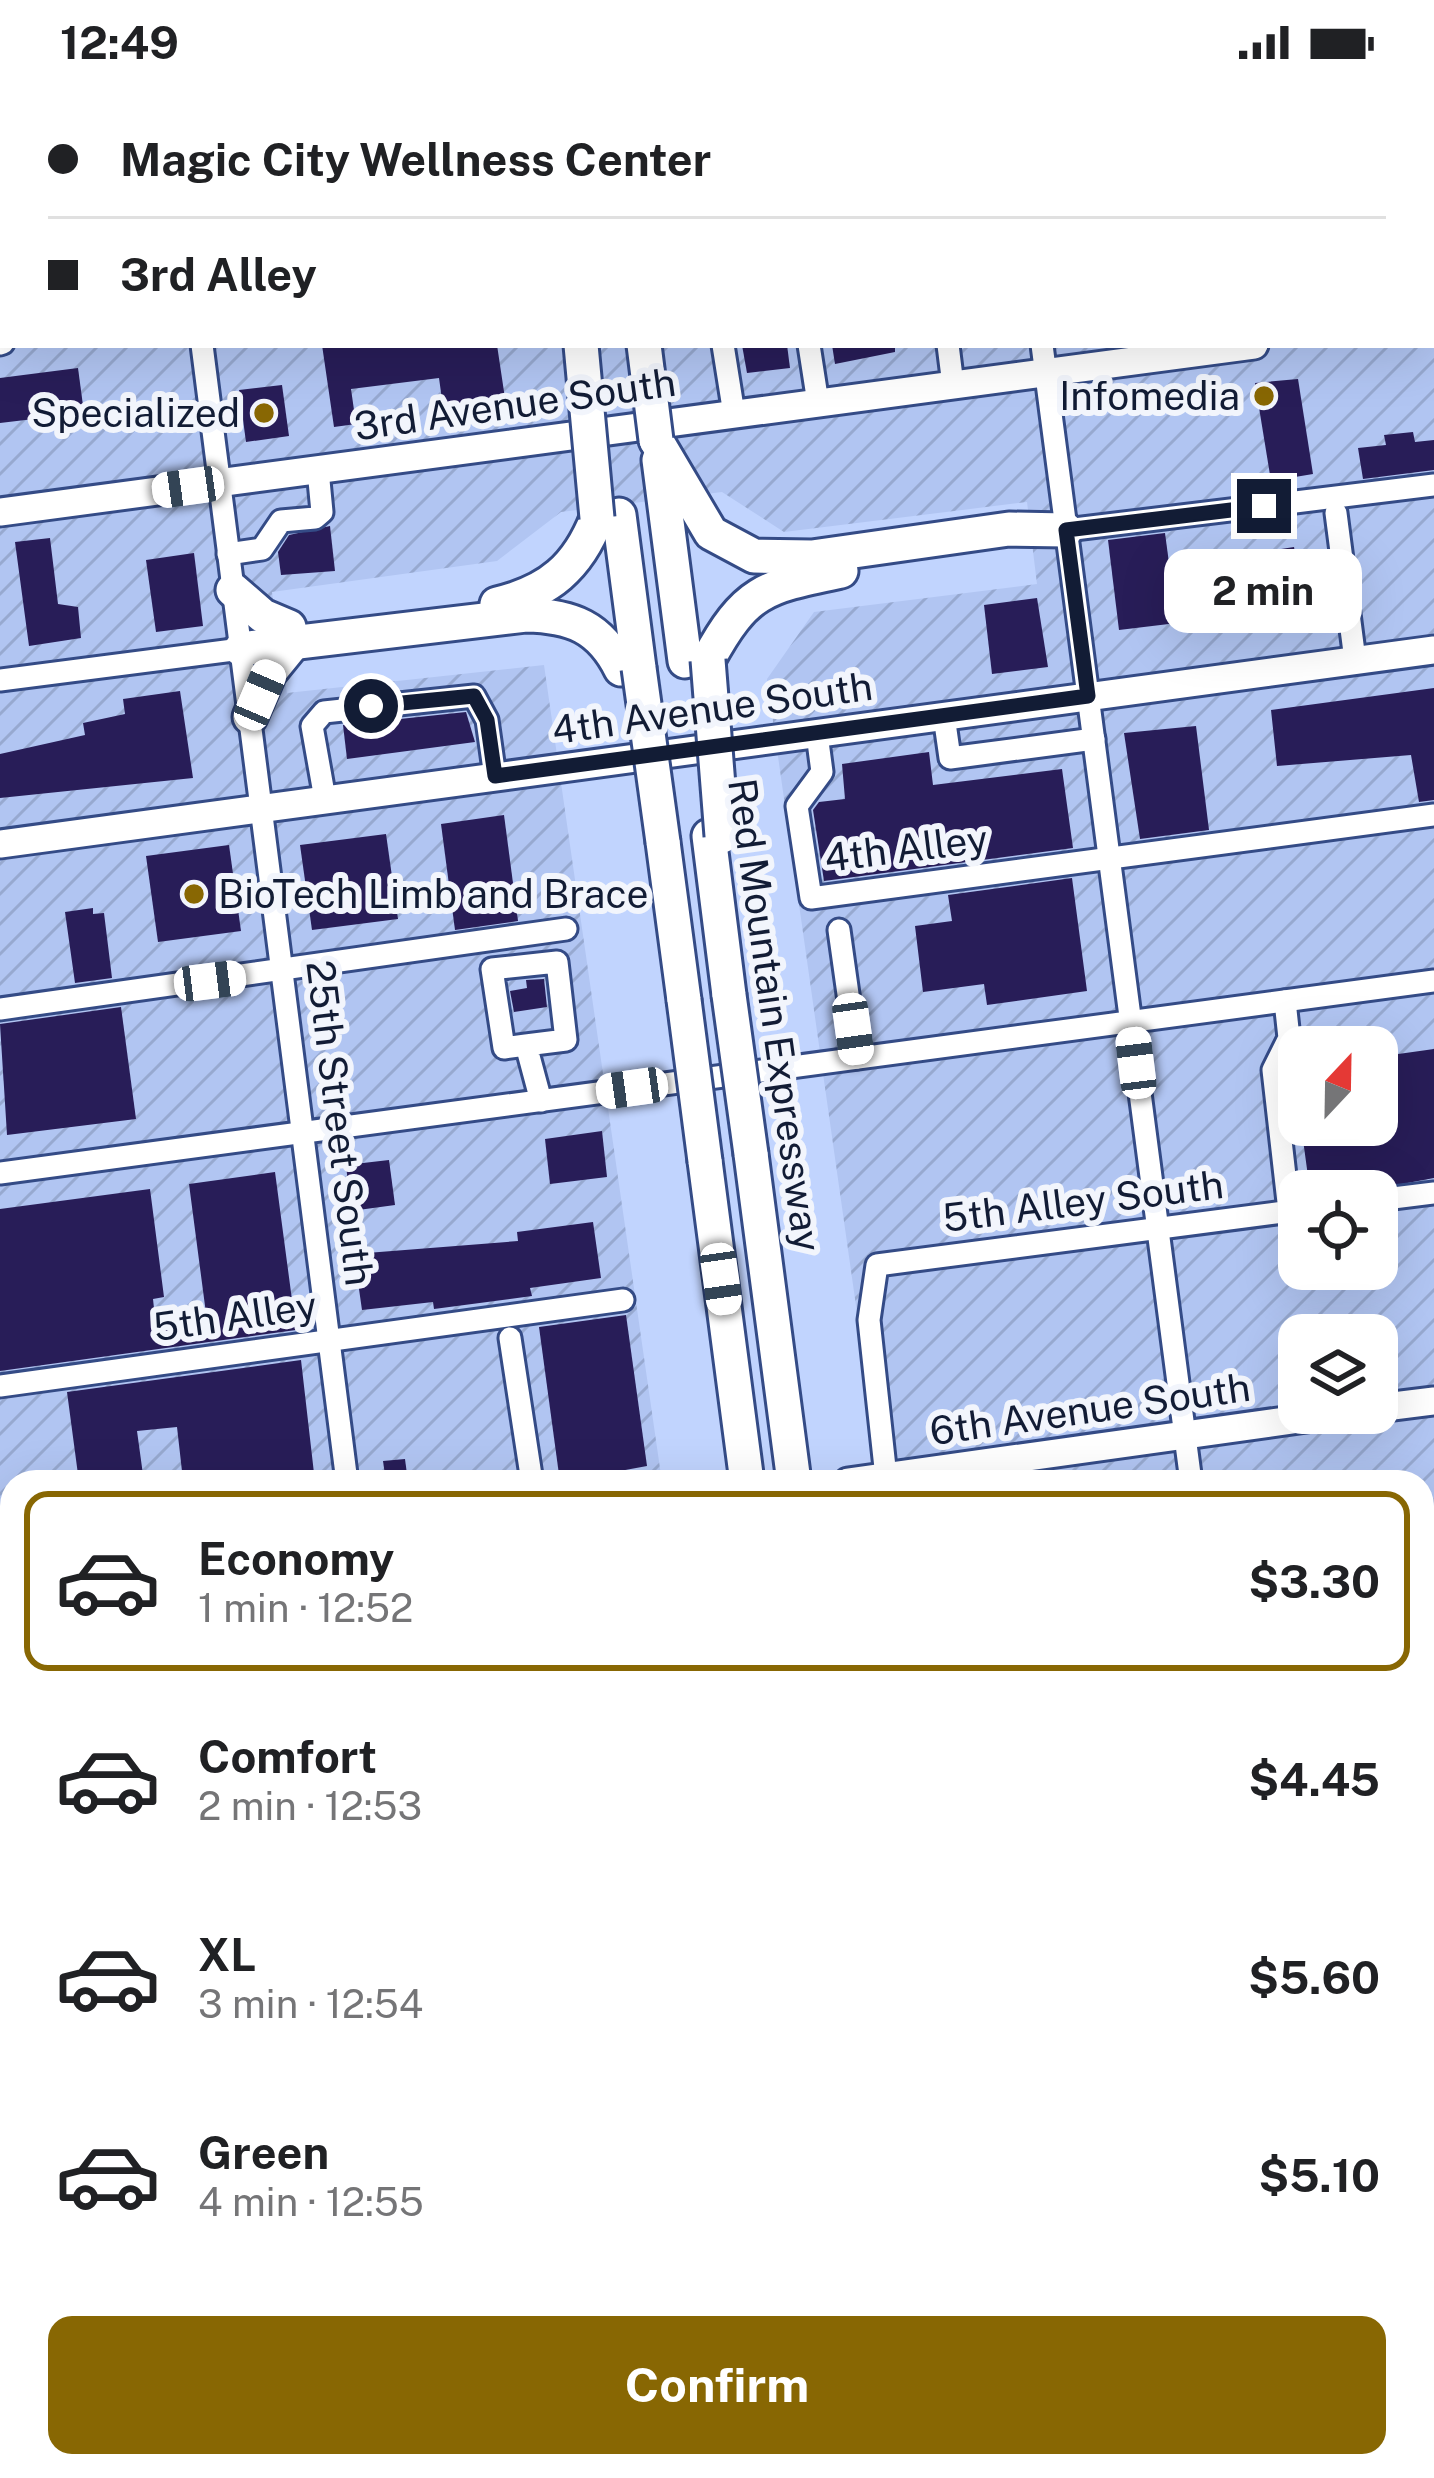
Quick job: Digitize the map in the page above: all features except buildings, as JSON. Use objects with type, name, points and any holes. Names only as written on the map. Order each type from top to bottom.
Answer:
[{"type":"highway","points":[[581,348],[630,669],[651,757],[726,1318],[718,1350],[745,1470]]},
{"type":"highway","points":[[233,590],[290,637],[502,604],[538,592],[564,574],[608,516],[596,348]]},
{"type":"highway","points":[[644,348],[656,440],[679,509],[697,660]]},
{"type":"highway","points":[[679,509],[732,548],[785,558],[1009,530],[1066,530]]},
{"type":"highway","points":[[697,660],[736,609],[779,587],[843,571],[1006,550],[1066,530]]},
{"type":"highway","points":[[240,641],[526,615],[562,616],[598,632],[630,669]]},
{"type":"highway","points":[[250,717],[290,637]]},
{"type":"highway","name":"Red Mountain Expressway","points":[[697,660],[729,994],[793,1470]]},
{"type":"highway","points":[[730,1406],[733,1470]]},
{"type":"main road","name":"3rd Avenue South","points":[[0,512],[953,385],[1044,359],[1209,348]]},
{"type":"main road","name":"4th Avenue South","points":[[0,844],[1434,650]]},
{"type":"main road","points":[[1398,1405],[1434,1401]]},
{"type":"main road","name":"6th Avenue South","points":[[935,1470],[1278,1422]]},
{"type":"street","name":"25th Street South","points":[[202,348],[346,1470]]},
{"type":"street","points":[[723,348],[734,415]]},
{"type":"street","points":[[809,348],[818,403]]},
{"type":"street","points":[[947,348],[953,385]]},
{"type":"street","points":[[1044,359],[1190,1470]]},
{"type":"street","points":[[228,554],[262,549],[281,520],[316,518],[322,512],[318,470]]},
{"type":"street","points":[[1066,530],[1434,485]]},
{"type":"street","points":[[1336,513],[1355,660]]},
{"type":"street","points":[[0,680],[240,641]]},
{"type":"street","points":[[325,799],[312,726],[324,712],[474,696],[487,720],[495,776]]},
{"type":"street","points":[[944,716],[950,758],[1094,739]]},
{"type":"street","name":"4th Alley","points":[[817,734],[822,772],[797,806],[811,898],[1112,858]]},
{"type":"street","points":[[1112,858],[1434,815]]},
{"type":"street","points":[[0,1010],[566,929]]},
{"type":"street","points":[[839,930],[857,1058]]},
{"type":"street","points":[[556,962],[566,1040],[526,1045],[503,1048],[492,969],[556,962]]},
{"type":"street","points":[[0,1173],[1434,981]]},
{"type":"street","points":[[1285,1001],[1289,1038],[1273,1070],[1288,1170]]},
{"type":"street","points":[[526,1045],[541,1101]]},
{"type":"street","points":[[1398,1197],[1434,1192]]},
{"type":"street","name":"5th Alley South","points":[[885,1470],[869,1320],[877,1265],[1278,1212]]},
{"type":"street","name":"5th Alley","points":[[0,1386],[623,1300]]},
{"type":"street","points":[[510,1338],[530,1470]]},
{"type":"shaded area","points":[[0,348],[1434,348],[1434,1470],[879,1470],[767,679],[814,612],[1037,584],[1027,502],[784,532],[722,492],[561,512],[497,561],[272,592],[287,693],[544,665],[660,1470],[0,1470]]},
{"type":"place","name":"Infomedia","points":[[1264,396]]},
{"type":"place","name":"Specialized","points":[[264,413]]},
{"type":"place","name":"BioTech Limb and Brace","points":[[194,894]]},
{"type":"route","points":[[371,706],[474,696],[487,720],[495,776],[1088,696],[1066,530],[1264,506]]}]
